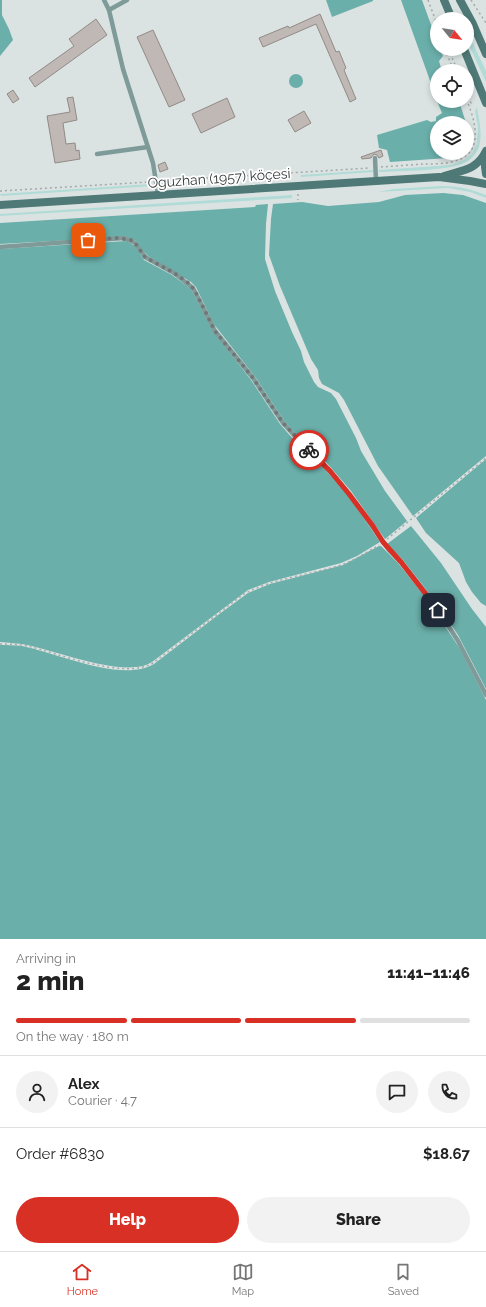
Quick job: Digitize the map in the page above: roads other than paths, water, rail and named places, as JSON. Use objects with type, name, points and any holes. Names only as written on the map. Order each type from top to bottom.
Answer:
[{"type":"main road","points":[[444,0],[449,12]]},
{"type":"main road","points":[[460,0],[473,24],[486,54]]},
{"type":"main road","points":[[467,56],[486,103]]},
{"type":"main road","points":[[486,152],[486,174]]},
{"type":"main road","name":"Oguzhan (1957) köçesi","points":[[439,177],[473,167],[481,161],[486,152]]},
{"type":"main road","name":"Oguzhan (1957) köçesi","points":[[0,205],[439,177],[486,184]]},
{"type":"lane","points":[[104,0],[109,10],[123,69],[155,171],[158,195]]},
{"type":"lane","points":[[109,10],[127,0]]},
{"type":"lane","points":[[97,154],[148,147]]},
{"type":"lane","points":[[375,158],[376,181]]},
{"type":"lane","points":[[0,247],[124,238],[135,243],[145,257],[174,273],[190,284],[215,331],[253,378],[283,423],[330,471],[373,526],[383,542],[431,599],[458,641],[486,695]]}]
